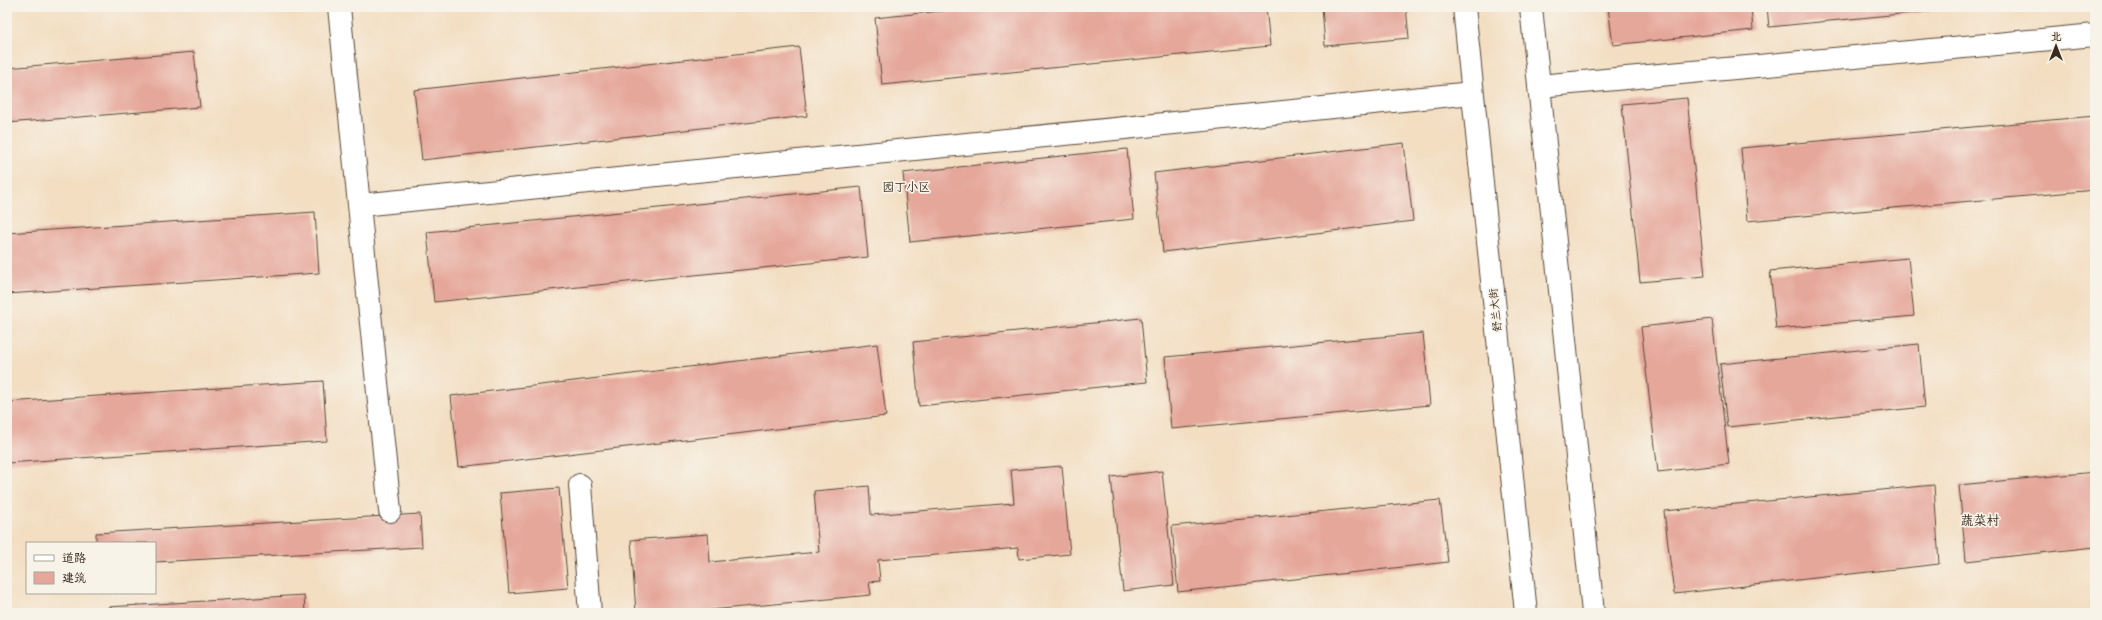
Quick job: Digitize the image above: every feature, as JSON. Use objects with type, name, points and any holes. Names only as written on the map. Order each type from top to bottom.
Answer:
[{"type":"street","points":[[340,7],[390,511]]},
{"type":"street","name":"舒兰大街","points":[[1464,7],[1526,613]]},
{"type":"street","points":[[1531,7],[1593,613]]},
{"type":"street","points":[[1539,86],[2095,35]]},
{"type":"street","points":[[360,205],[1472,93]]},
{"type":"street","points":[[580,485],[590,613]]},
{"type":"building","points":[[979,7],[1266,7],[1270,46],[882,85],[875,18]]},
{"type":"building","points":[[1322,7],[1406,7],[1409,38],[1325,46]]},
{"type":"building","points":[[1608,7],[1751,7],[1753,30],[1613,45]]},
{"type":"building","points":[[1767,7],[1961,7],[1961,8],[1769,27]]},
{"type":"building","points":[[799,47],[807,116],[422,160],[414,90]]},
{"type":"building","points":[[194,52],[200,107],[7,123],[7,68]]},
{"type":"building","points":[[1687,98],[1705,276],[1640,282],[1622,104]]},
{"type":"building","points":[[2095,116],[2095,190],[1747,221],[1741,148]]},
{"type":"building","points":[[1404,143],[1413,221],[1163,252],[1154,173]]},
{"type":"building","points":[[1127,149],[1134,219],[910,242],[903,173]]},
{"type":"building","points":[[861,187],[868,257],[434,302],[427,232]]},
{"type":"building","points":[[315,212],[319,273],[7,294],[7,233]]},
{"type":"building","points":[[1908,258],[1914,316],[1776,329],[1770,271]]},
{"type":"building","points":[[1141,318],[1147,382],[919,406],[913,342]]},
{"type":"building","points":[[1712,319],[1729,464],[1658,472],[1641,327]]},
{"type":"building","points":[[1423,333],[1430,405],[1171,429],[1165,357]]},
{"type":"building","points":[[877,344],[886,416],[459,467],[451,396]]},
{"type":"building","points":[[1919,344],[1925,407],[1727,427],[1720,364]]},
{"type":"building","points":[[323,381],[327,441],[7,463],[7,402]]},
{"type":"building","points":[[1062,466],[1070,554],[1019,559],[1018,548],[878,560],[880,581],[869,582],[871,595],[678,613],[636,613],[631,540],[708,534],[710,562],[819,552],[814,491],[869,486],[871,515],[1014,503],[1011,470]]},
{"type":"building","points":[[1162,471],[1174,585],[1123,591],[1111,477]]},
{"type":"building","points":[[2095,472],[2095,547],[1966,561],[1959,485]]},
{"type":"building","points":[[1934,485],[1939,564],[1674,594],[1664,511]]},
{"type":"building","points":[[559,488],[568,588],[509,593],[500,493]]},
{"type":"building","points":[[1440,500],[1448,562],[1178,592],[1172,526]]},
{"type":"building","points":[[420,514],[422,547],[156,562],[156,542],[96,542],[96,533]]},
{"type":"building","points":[[304,595],[305,613],[108,613],[108,607]]},
{"type":"district","name":"园丁小区","points":[[906,187]]},
{"type":"district","name":"蔬菜村","points":[[1980,520]]}]
